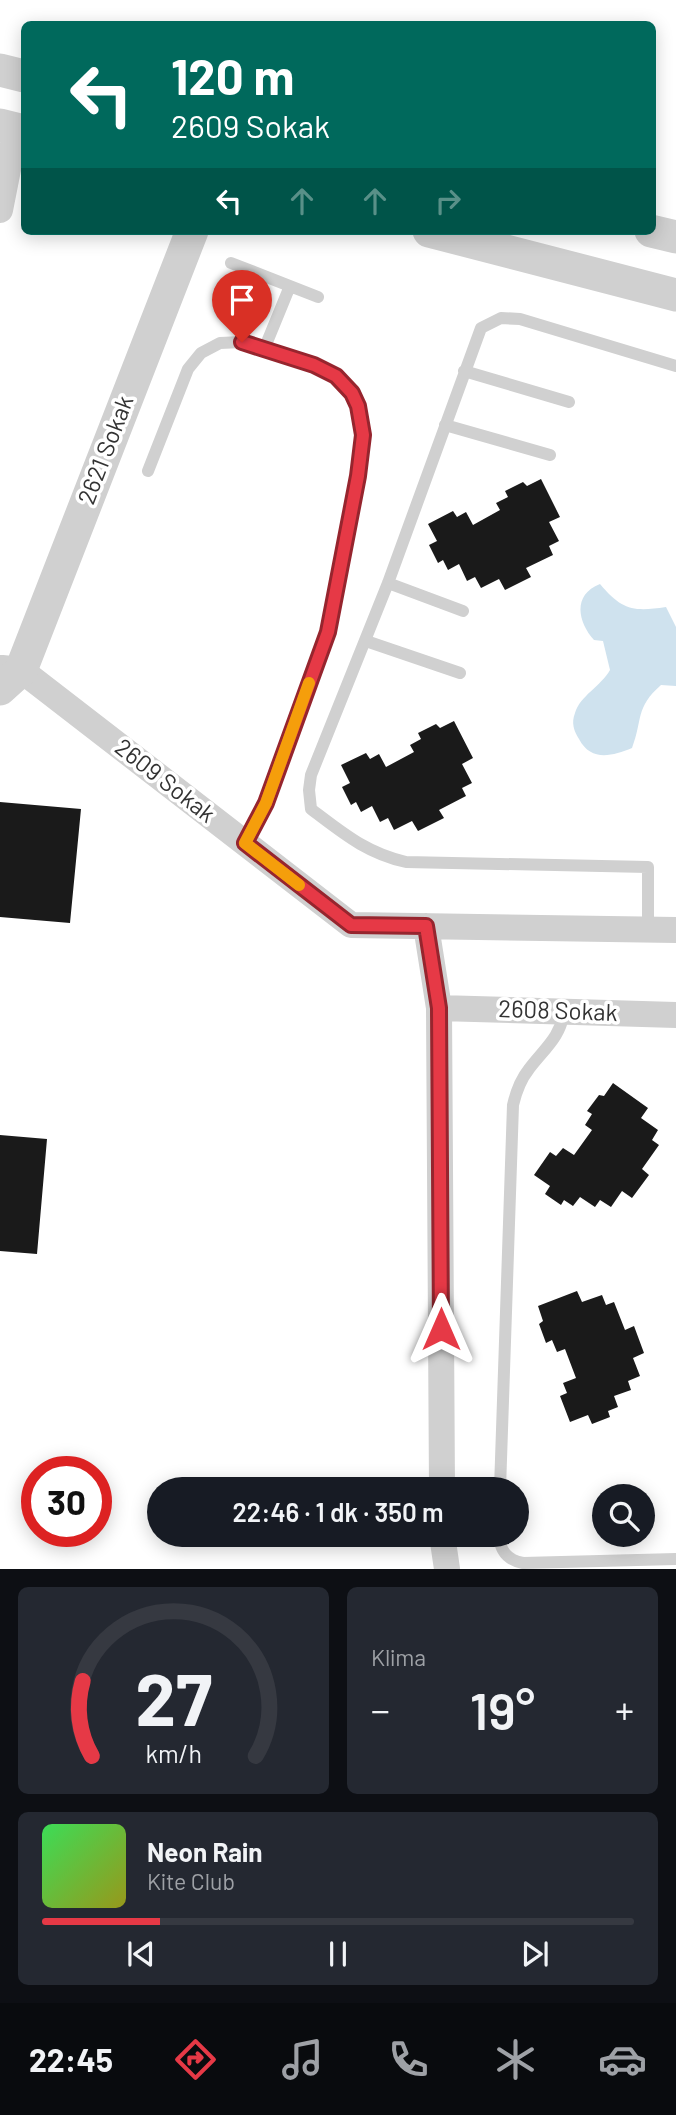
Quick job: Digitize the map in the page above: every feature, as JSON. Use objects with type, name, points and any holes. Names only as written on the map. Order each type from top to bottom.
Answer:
[{"type":"street","points":[[0,70],[21,75]]},
{"type":"street","points":[[0,210],[14,128]]},
{"type":"street","points":[[656,232],[676,237]]},
{"type":"street","name":"2621 Sokak","points":[[7,676],[190,235]]},
{"type":"street","points":[[444,235],[676,295]]},
{"type":"street","name":"2609 Sokak","points":[[7,676],[245,843],[351,925],[676,930]]},
{"type":"street","points":[[426,926],[439,1008],[442,1477]]},
{"type":"street","name":"2608 Sokak","points":[[439,1008],[676,1015]]},
{"type":"street","points":[[444,1547],[447,1569]]},
{"type":"lane","points":[[231,263],[318,297]]},
{"type":"lane","points":[[265,347],[290,286]]},
{"type":"lane","points":[[648,930],[648,867],[406,862],[388,858],[360,846],[311,809],[309,790],[311,775],[366,641],[481,328],[491,322],[511,318],[676,366]]},
{"type":"lane","points":[[148,471],[188,369],[193,360],[210,346],[231,341],[265,347],[314,365],[336,376],[352,393],[358,406],[363,435],[358,476],[328,632],[266,803],[245,843]]},
{"type":"lane","points":[[464,371],[569,402]]},
{"type":"lane","points":[[445,425],[550,455]]},
{"type":"lane","points":[[388,583],[463,611]]},
{"type":"lane","points":[[366,641],[460,673]]},
{"type":"lane","points":[[500,1477],[513,1105],[521,1081],[560,1031],[564,1011]]},
{"type":"lane","points":[[501,1547],[507,1557],[523,1563],[676,1559]]},
{"type":"water","points":[[600,584],[615,599],[629,607],[666,607],[676,627],[676,686],[661,685],[653,693],[643,707],[632,748],[610,755],[596,754],[584,746],[573,724],[581,701],[610,670],[603,641],[594,640],[584,625],[580,609],[585,595]]},
{"type":"building","points":[[541,479],[560,517],[549,522],[559,541],[549,546],[553,555],[526,568],[531,577],[505,590],[499,579],[481,588],[475,577],[467,581],[459,564],[448,570],[443,560],[438,563],[429,545],[437,541],[428,524],[453,511],[457,517],[466,512],[473,525],[500,510],[496,503],[508,497],[505,491],[523,482],[527,486]]},
{"type":"building","points":[[454,721],[473,758],[462,764],[472,783],[462,788],[466,796],[439,810],[444,818],[418,831],[412,821],[394,830],[388,818],[380,822],[372,806],[361,812],[356,802],[351,805],[342,787],[350,783],[341,765],[366,753],[370,759],[379,754],[386,767],[414,752],[410,745],[421,739],[418,733],[436,724],[440,728]]},
{"type":"building","points":[[0,802],[81,809],[70,923],[0,917]]},
{"type":"building","points":[[613,1083],[648,1108],[641,1118],[658,1130],[652,1140],[659,1145],[642,1169],[649,1175],[632,1198],[622,1191],[611,1207],[600,1200],[595,1207],[580,1197],[573,1206],[564,1200],[561,1205],[545,1194],[550,1186],[534,1175],[550,1152],[556,1156],[563,1148],[574,1155],[592,1130],[585,1125],[592,1114],[587,1111],[599,1095],[604,1096]]},
{"type":"building","points":[[0,1135],[47,1139],[37,1254],[0,1251]]},
{"type":"building","points":[[577,1291],[582,1302],[602,1295],[606,1305],[614,1302],[625,1330],[634,1326],[644,1353],[633,1358],[640,1376],[628,1381],[631,1390],[614,1396],[618,1407],[608,1411],[610,1417],[592,1424],[588,1415],[570,1422],[560,1396],[567,1393],[563,1383],[576,1378],[565,1349],[557,1352],[552,1340],[546,1343],[539,1324],[543,1321],[538,1306]]},
{"type":"slow traffic","points":[[299,885],[245,843],[266,803],[309,683]]},
{"type":"route","points":[[242,342],[265,347],[326,369],[352,393],[362,420],[358,476],[328,632],[266,803],[245,843],[351,925],[426,926],[439,1008],[441,1329]]}]
